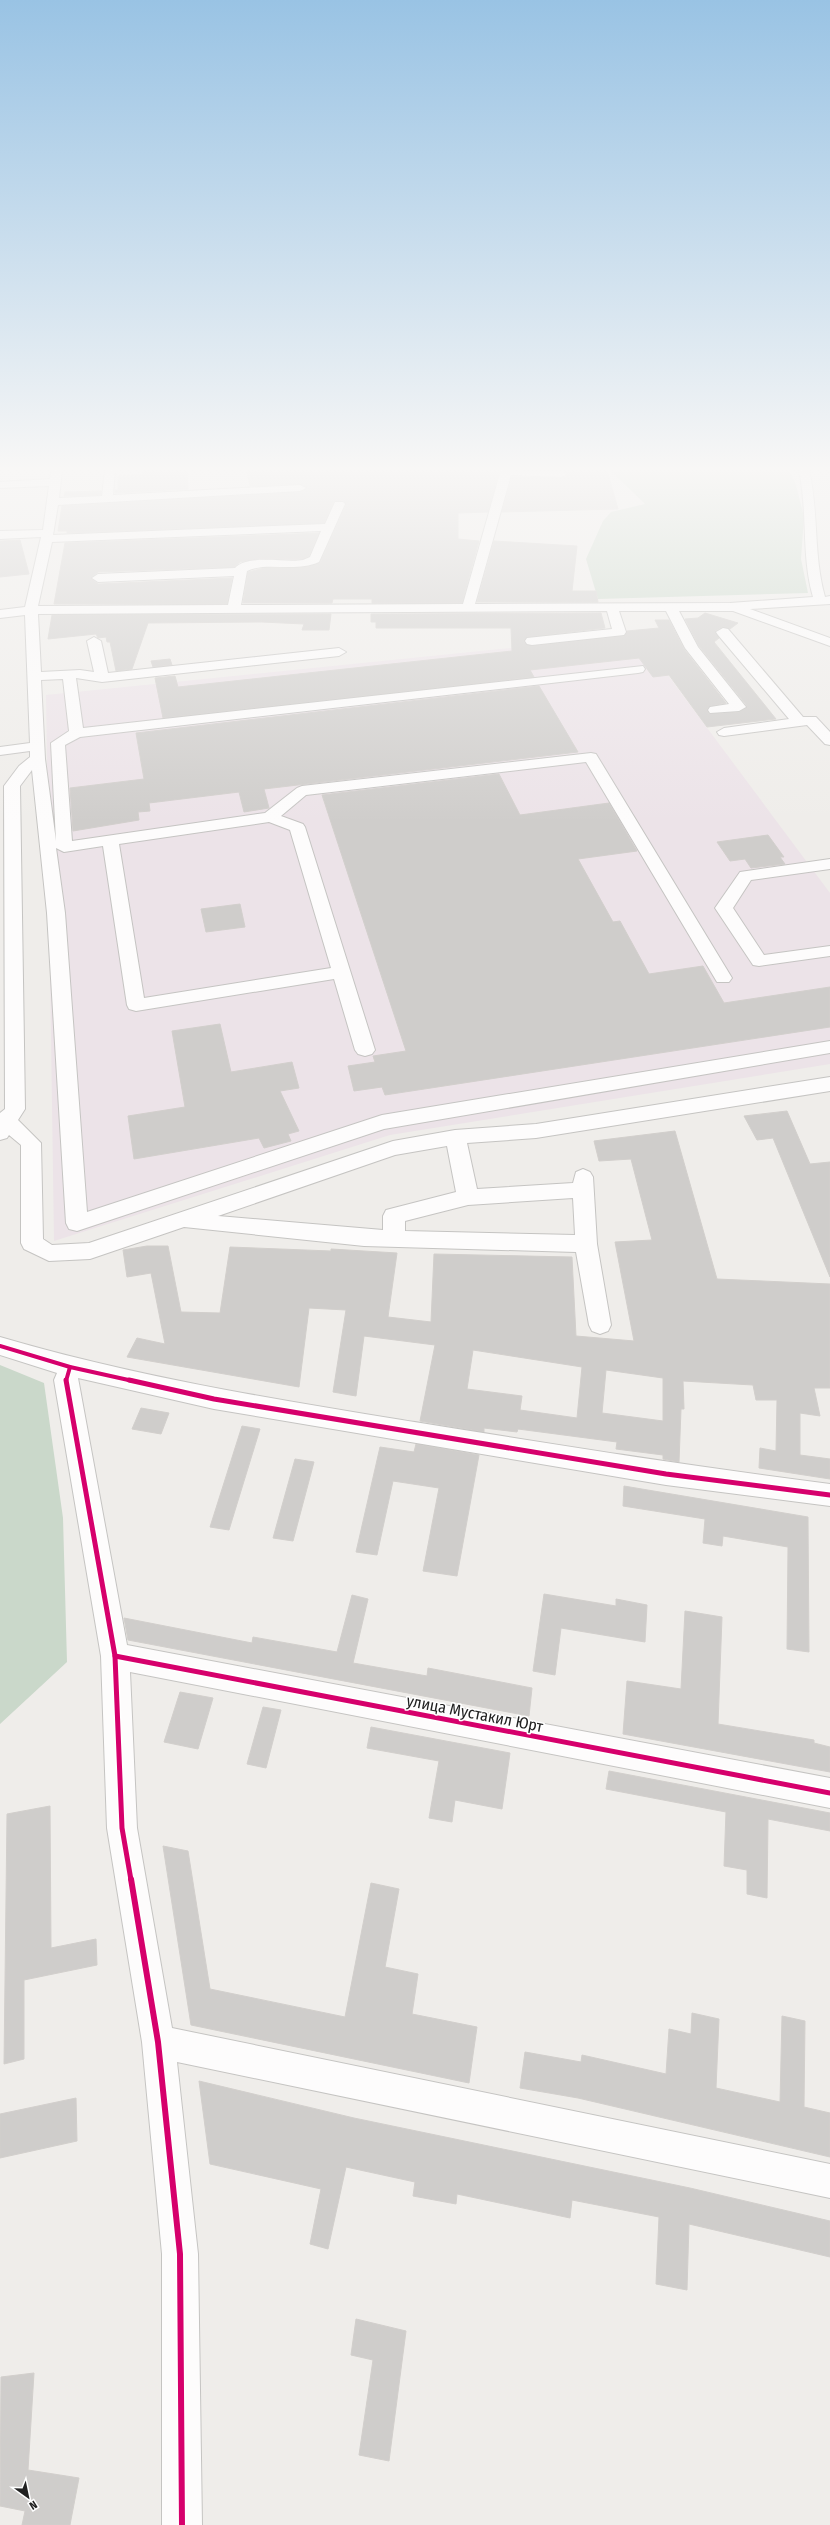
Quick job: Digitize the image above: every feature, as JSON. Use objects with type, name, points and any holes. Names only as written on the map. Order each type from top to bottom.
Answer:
[{"type":"street","points":[[36,588],[31,610],[38,752],[56,912],[76,1223],[382,1122],[830,1047]]},
{"type":"street","points":[[146,609],[151,588]]},
{"type":"street","points":[[234,610],[237,588]]},
{"type":"street","points":[[468,608],[474,588]]},
{"type":"street","points":[[815,588],[825,600]]},
{"type":"street","points":[[0,614],[31,610],[730,607],[825,600]]},
{"type":"street","points":[[670,607],[692,648],[739,707],[715,710]]},
{"type":"street","points":[[730,607],[830,642]]},
{"type":"street","points":[[532,641],[619,632],[612,608]]},
{"type":"street","points":[[723,632],[800,722]]},
{"type":"street","points":[[94,641],[102,678]]},
{"type":"street","points":[[35,676],[69,674],[102,678],[339,652]]},
{"type":"street","points":[[365,1050],[297,827],[270,817],[64,847],[58,743],[76,734],[638,669]]},
{"type":"street","points":[[69,674],[76,734]]},
{"type":"street","points":[[724,732],[811,720],[830,741]]},
{"type":"street","points":[[0,751],[38,752]]},
{"type":"street","points":[[38,752],[12,786],[7,965],[15,1109],[2,1125],[31,1143],[32,1243],[49,1253],[90,1251],[393,1148],[455,1137],[536,1131],[830,1084]]},
{"type":"street","points":[[270,817],[302,791],[591,757],[723,978]]},
{"type":"street","points":[[0,778],[24,769]]},
{"type":"street","points":[[110,841],[136,1005],[341,972]]},
{"type":"street","points":[[830,864],[746,876],[724,908],[759,961],[830,950]]},
{"type":"street","points":[[455,1137],[468,1197]]},
{"type":"street","points":[[394,1239],[394,1216],[468,1197],[583,1183],[586,1244],[600,1325]]},
{"type":"street","points":[[182,1220],[394,1239],[586,1244]]},
{"type":"street","points":[[0,1346],[70,1367],[214,1399],[666,1474],[830,1495]]},
{"type":"street","points":[[70,1367],[66,1380],[116,1656],[122,1828],[158,2042],[180,2254],[182,2525]]},
{"type":"street","name":"улица Мустакил Юрт","points":[[116,1656],[830,1793]]},
{"type":"street","points":[[158,2042],[830,2181]]},
{"type":"shaded area","points":[[638,635],[830,893],[830,1064],[390,1135],[54,1241],[46,695]]},
{"type":"green space","points":[[595,588],[807,588],[808,593],[598,599]]},
{"type":"green space","points":[[0,1365],[44,1383],[63,1518],[67,1662],[0,1724]]},
{"type":"building","points":[[57,588],[230,588],[227,604],[54,604]]},
{"type":"building","points":[[245,588],[466,588],[462,603],[372,603],[372,599],[333,599],[332,603],[243,603]]},
{"type":"building","points":[[481,588],[572,588],[572,591],[596,591],[598,602],[477,602]]},
{"type":"building","points":[[601,613],[605,628],[527,637],[524,642],[532,646],[624,636],[627,631],[659,628],[655,620],[669,620],[684,649],[726,703],[710,706],[707,709],[709,714],[739,712],[747,706],[699,646],[685,619],[698,618],[705,613],[738,623],[730,629],[723,627],[715,631],[719,638],[714,642],[776,719],[707,727],[669,675],[653,677],[639,658],[530,670],[534,677],[163,718],[155,678],[175,676],[178,687],[512,651],[511,628],[376,628],[376,622],[371,622],[371,614]]},
{"type":"building","points":[[331,614],[329,630],[302,630],[304,624],[262,622],[148,623],[132,669],[116,671],[110,642],[107,642],[106,637],[98,638],[96,634],[48,639],[52,615]]},
{"type":"building","points":[[170,659],[172,665],[153,667],[151,661]]},
{"type":"building","points":[[539,686],[578,752],[264,789],[269,808],[244,812],[239,792],[149,803],[150,811],[138,812],[139,820],[73,831],[70,788],[144,779],[136,733]]},
{"type":"building","points":[[499,774],[520,815],[609,803],[637,851],[578,859],[613,922],[620,921],[649,974],[703,966],[724,1003],[830,987],[830,1027],[385,1095],[382,1087],[354,1091],[348,1066],[375,1062],[373,1056],[406,1051],[322,795]]},
{"type":"building","points":[[768,835],[784,857],[780,857],[785,864],[751,868],[745,859],[730,861],[717,842]]},
{"type":"building","points":[[240,904],[245,927],[206,932],[201,909]]},
{"type":"building","points":[[220,1024],[231,1072],[292,1062],[299,1088],[280,1091],[299,1131],[288,1134],[291,1141],[264,1148],[259,1138],[134,1159],[128,1116],[185,1107],[172,1031]]},
{"type":"building","points":[[787,1111],[810,1164],[830,1162],[830,1277],[773,1138],[757,1140],[744,1116]]},
{"type":"building","points":[[675,1131],[717,1279],[830,1284],[830,1388],[814,1388],[820,1416],[800,1413],[800,1455],[830,1459],[830,1479],[759,1468],[760,1448],[776,1451],[777,1400],[756,1400],[753,1385],[683,1381],[684,1409],[681,1409],[679,1462],[663,1459],[663,1455],[616,1449],[617,1442],[518,1429],[517,1432],[484,1428],[484,1432],[420,1421],[435,1345],[364,1336],[356,1396],[333,1392],[346,1310],[309,1308],[299,1387],[127,1357],[137,1338],[165,1344],[151,1273],[127,1277],[123,1250],[147,1246],[168,1246],[181,1312],[220,1313],[230,1247],[331,1251],[331,1249],[397,1253],[388,1317],[431,1322],[434,1254],[572,1257],[576,1336],[634,1341],[615,1242],[652,1240],[631,1159],[599,1161],[594,1141]],"holes":[[[473,1350],[582,1367],[577,1418],[520,1410],[522,1396],[467,1389]],[[606,1370],[663,1378],[663,1421],[602,1413]]]},
{"type":"building","points":[[141,1408],[169,1413],[161,1434],[132,1429]]},
{"type":"building","points":[[242,1426],[260,1429],[229,1530],[210,1527]]},
{"type":"building","points":[[416,1444],[479,1455],[457,1576],[423,1571],[439,1488],[393,1481],[377,1555],[356,1552],[380,1447],[414,1452]]},
{"type":"building","points":[[295,1459],[314,1462],[293,1541],[273,1538]]},
{"type":"building","points":[[624,1486],[808,1517],[809,1652],[787,1649],[788,1547],[723,1536],[722,1546],[703,1543],[705,1519],[623,1506]]},
{"type":"building","points":[[544,1594],[616,1606],[616,1599],[647,1605],[645,1642],[561,1628],[555,1675],[533,1671]]},
{"type":"building","points":[[352,1595],[368,1599],[353,1663],[427,1676],[428,1668],[532,1688],[529,1716],[128,1640],[124,1618],[252,1643],[253,1637],[337,1652]]},
{"type":"building","points":[[685,1611],[722,1617],[718,1724],[814,1740],[814,1743],[830,1747],[830,1772],[623,1734],[627,1681],[681,1689]]},
{"type":"building","points":[[180,1692],[213,1698],[198,1749],[164,1742]]},
{"type":"building","points":[[263,1707],[281,1710],[266,1768],[247,1764]]},
{"type":"building","points":[[371,1727],[510,1753],[502,1809],[455,1800],[452,1822],[429,1818],[439,1761],[367,1748]]},
{"type":"building","points":[[609,1771],[830,1813],[830,1831],[768,1819],[767,1898],[747,1894],[747,1870],[724,1866],[726,1812],[606,1789]]},
{"type":"building","points":[[50,1806],[51,1948],[96,1939],[97,1965],[24,1980],[24,2059],[4,2064],[7,1814]]},
{"type":"building","points":[[163,1846],[188,1851],[210,1989],[345,2017],[371,1883],[399,1889],[385,1967],[418,1974],[412,2014],[477,2027],[469,2083],[191,2025]]},
{"type":"building","points":[[692,2013],[719,2019],[716,2088],[780,2102],[782,2016],[805,2021],[804,2107],[830,2113],[830,2157],[578,2098],[520,2088],[525,2052],[581,2062],[582,2055],[666,2074],[669,2029],[691,2034]]},
{"type":"building","points":[[199,2081],[354,2118],[690,2188],[830,2221],[830,2257],[689,2224],[687,2290],[656,2284],[659,2217],[572,2200],[570,2218],[457,2194],[456,2204],[413,2196],[415,2182],[346,2167],[328,2249],[310,2244],[321,2189],[210,2164]]},
{"type":"building","points":[[76,2098],[77,2141],[0,2158],[0,2114]]},
{"type":"building","points":[[356,2319],[406,2331],[389,2461],[359,2455],[373,2360],[351,2355]]},
{"type":"building","points":[[34,2373],[28,2470],[79,2478],[70,2525],[22,2525],[25,2511],[0,2506],[1,2377]]},
{"type":"cycle path","points":[[0,1346],[70,1367],[214,1399],[666,1474],[830,1495]]},
{"type":"cycle path","points":[[70,1367],[66,1380],[115,1656],[122,1828],[158,2042],[180,2254],[182,2525]]},
{"type":"cycle path","points":[[115,1656],[830,1793]]}]
